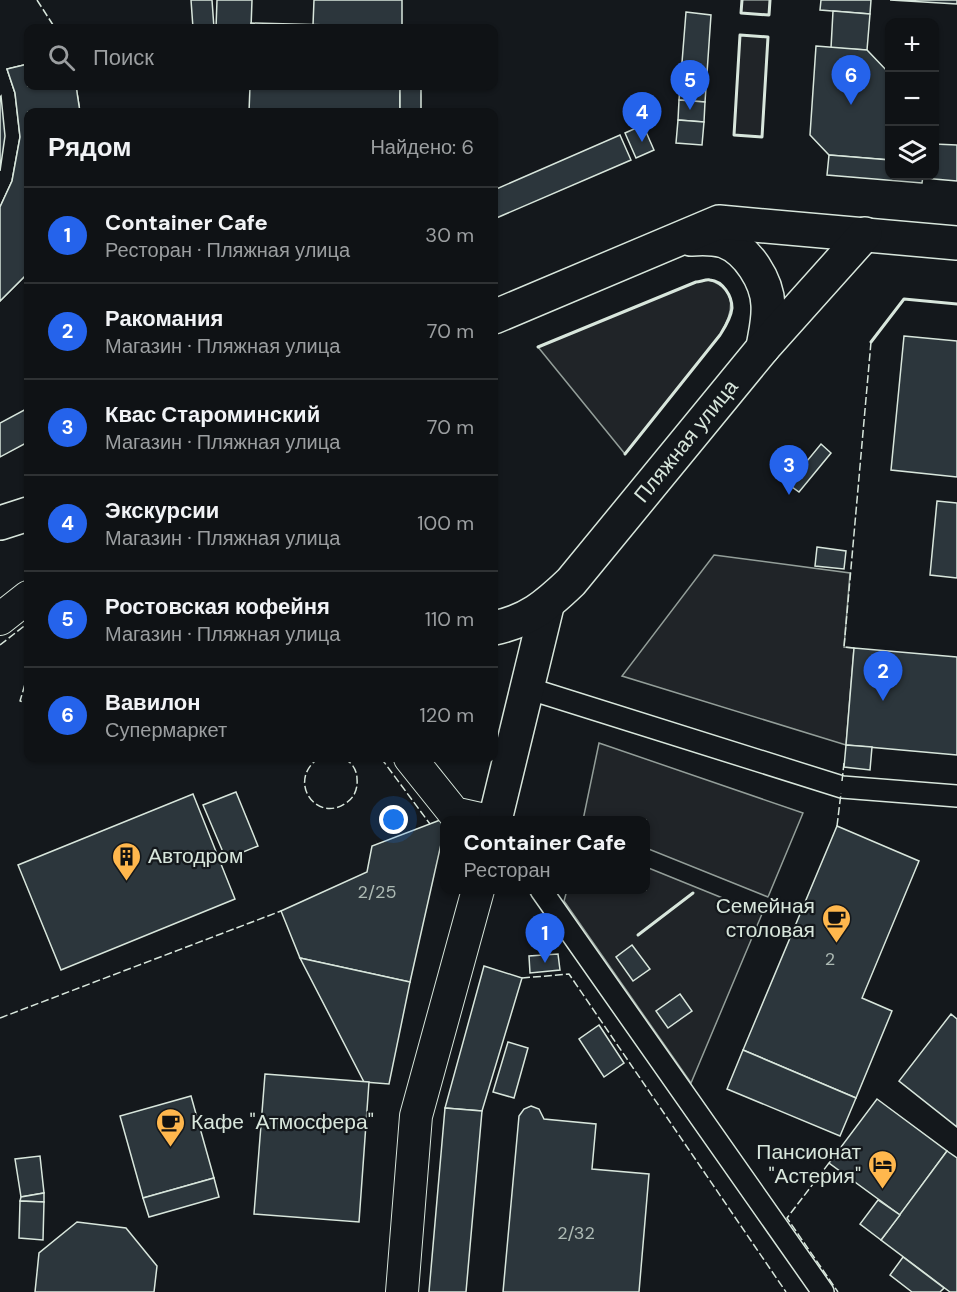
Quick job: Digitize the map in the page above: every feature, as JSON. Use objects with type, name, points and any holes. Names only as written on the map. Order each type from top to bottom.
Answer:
[{"type":"street","points":[[498,315],[719,222],[957,243]]},
{"type":"street","name":"Пляжная улица","points":[[498,627],[514,624],[547,606],[571,582],[763,348],[865,234]]},
{"type":"street","points":[[676,240],[708,238],[725,242],[739,250],[752,264],[763,285],[768,304],[763,348]]},
{"type":"street","points":[[0,523],[24,515]]},
{"type":"street","points":[[0,619],[24,600]]},
{"type":"street","points":[[496,816],[547,606]]},
{"type":"street","points":[[414,762],[454,813],[467,816]]},
{"type":"street","points":[[402,1292],[416,1116],[477,894]]},
{"type":"lane","points":[[527,688],[842,787],[957,796]]},
{"type":"lane","points":[[544,894],[823,1292]]},
{"type":"shaded area","points":[[742,0],[770,0],[769,15],[741,13]]},
{"type":"shaded area","points":[[740,35],[768,37],[762,137],[734,135]]},
{"type":"shaded area","points":[[709,280],[719,284],[729,296],[731,303],[728,319],[720,335],[625,454],[538,347],[696,282]]},
{"type":"shaded area","points":[[714,555],[850,573],[844,647],[854,648],[846,745],[622,676]]},
{"type":"shaded area","points":[[599,743],[803,813],[768,897],[650,850],[650,816],[584,816]]},
{"type":"shaded area","points":[[650,869],[762,914],[691,1083],[564,901],[566,894],[650,894]]},
{"type":"building","points":[[191,0],[212,0],[214,24],[193,24]]},
{"type":"building","points":[[217,0],[252,0],[251,24],[216,24]]},
{"type":"building","points":[[314,0],[402,0],[402,24],[313,24]]},
{"type":"building","points":[[821,0],[871,0],[870,14],[820,10]]},
{"type":"building","points":[[890,0],[957,0],[957,4]]},
{"type":"building","points":[[833,11],[870,14],[867,50],[831,48]]},
{"type":"building","points":[[686,12],[711,15],[705,102],[679,100]]},
{"type":"building","points":[[816,46],[867,50],[885,69],[885,160],[829,155],[810,135]]},
{"type":"building","points":[[24,65],[24,90],[77,90],[79,108],[24,108],[24,277],[0,301],[0,207],[12,181],[20,137],[15,93],[7,69]]},
{"type":"building","points":[[24,65],[24,90],[77,90],[79,108],[24,108],[24,277],[0,301],[0,207],[12,181],[20,137],[15,93],[7,69]]},
{"type":"building","points":[[250,90],[400,90],[400,108],[249,108]]},
{"type":"building","points":[[400,90],[421,90],[421,108],[400,108]]},
{"type":"building","points":[[0,97],[5,136],[0,171]]},
{"type":"building","points":[[679,100],[705,102],[704,122],[678,120]]},
{"type":"building","points":[[678,120],[704,122],[702,145],[676,143]]},
{"type":"building","points":[[643,125],[654,150],[636,158],[625,133]]},
{"type":"building","points":[[620,135],[631,160],[498,217],[498,188]]},
{"type":"building","points":[[939,144],[957,145],[957,181],[939,179]]},
{"type":"building","points":[[829,155],[885,160],[885,180],[827,175]]},
{"type":"building","points":[[886,180],[922,180],[922,183]]},
{"type":"building","points":[[904,336],[957,341],[957,477],[891,470]]},
{"type":"building","points":[[24,410],[24,444],[0,457],[0,423]]},
{"type":"building","points":[[821,444],[831,453],[799,492],[788,484]]},
{"type":"building","points":[[937,501],[957,503],[957,578],[930,575]]},
{"type":"building","points":[[817,547],[846,551],[844,569],[815,566]]},
{"type":"building","points":[[854,648],[957,657],[957,755],[846,745]]},
{"type":"building","points":[[846,745],[872,747],[870,770],[844,767]]},
{"type":"building","points":[[236,792],[258,846],[226,859],[203,805]]},
{"type":"building","name":"Автодром","points":[[193,794],[235,899],[61,970],[18,865]]},
{"type":"building","points":[[440,820],[440,849],[410,982],[300,958],[281,911],[367,872],[372,846]]},
{"type":"building","points":[[837,826],[919,861],[862,998],[892,1011],[856,1098],[743,1050]]},
{"type":"building","points":[[632,945],[650,969],[633,981],[616,957]]},
{"type":"building","points":[[558,954],[560,970],[530,973],[529,956]]},
{"type":"building","points":[[300,958],[410,982],[389,1084],[364,1082]]},
{"type":"building","points":[[484,966],[522,978],[482,1111],[445,1108]]},
{"type":"building","points":[[680,994],[692,1011],[668,1028],[656,1011]]},
{"type":"building","points":[[951,1014],[957,1019],[957,1127],[899,1081]]},
{"type":"building","points":[[599,1025],[624,1063],[604,1077],[579,1039]]},
{"type":"building","points":[[508,1042],[528,1048],[514,1098],[493,1092]]},
{"type":"building","points":[[743,1050],[856,1098],[840,1136],[727,1089]]},
{"type":"building","points":[[265,1074],[369,1082],[359,1222],[254,1214]]},
{"type":"building","points":[[191,1096],[214,1178],[143,1198],[120,1116]]},
{"type":"building","points":[[877,1099],[947,1151],[900,1215],[829,1163]]},
{"type":"building","points":[[531,1106],[539,1109],[544,1119],[596,1124],[592,1169],[649,1174],[639,1292],[503,1292],[519,1116],[524,1109]]},
{"type":"building","points":[[445,1108],[482,1111],[466,1292],[429,1292]]},
{"type":"building","points":[[947,1151],[957,1158],[957,1292],[950,1292],[881,1240]]},
{"type":"building","points":[[40,1156],[44,1193],[21,1197],[15,1159]]},
{"type":"building","points":[[214,1178],[219,1197],[149,1217],[143,1198]]},
{"type":"building","points":[[44,1193],[44,1202],[20,1201],[21,1197]]},
{"type":"building","points":[[878,1200],[900,1215],[881,1240],[860,1224]]},
{"type":"building","points":[[20,1201],[44,1202],[43,1240],[19,1238]]},
{"type":"building","points":[[77,1222],[126,1228],[157,1266],[154,1292],[35,1292],[39,1253]]},
{"type":"building","points":[[903,1257],[944,1288],[940,1292],[912,1292],[890,1275]]},
{"type":"fence","points":[[37,0],[52,24]]},
{"type":"fence","points":[[854,648],[844,647],[871,342]]},
{"type":"fence","points":[[0,645],[24,626]]},
{"type":"fence","points":[[24,688],[20,701],[24,702]]},
{"type":"fence","points":[[315,762],[309,767],[305,777],[305,787],[309,797],[324,808],[335,808],[346,803],[355,793],[357,775],[349,762]]},
{"type":"fence","points":[[384,762],[430,824]]},
{"type":"fence","points":[[842,781],[844,763]]},
{"type":"fence","points":[[837,826],[841,793]]},
{"type":"fence","points":[[0,1018],[281,911]]},
{"type":"fence","points":[[522,978],[569,974],[786,1292]]},
{"type":"fence","points":[[829,1163],[787,1218],[838,1292]]},
{"type":"wall","points":[[742,0],[741,13],[769,15],[770,0]]},
{"type":"wall","points":[[740,35],[768,37],[762,137],[734,135],[740,35]]},
{"type":"wall","points":[[538,347],[696,282],[715,281],[726,290],[732,308],[724,329],[625,454]]},
{"type":"wall","points":[[871,342],[904,299],[957,304]]},
{"type":"wall","points":[[638,935],[693,893]]},
{"type":"place","name":"Вавилон","points":[[851,105]]},
{"type":"place","name":"Ростовская кофейня","points":[[690,110]]},
{"type":"place","name":"Экскурсии","points":[[642,142]]},
{"type":"place","name":"Квас Староминский","points":[[789,495]]},
{"type":"place","name":"Ракомания","points":[[883,701]]},
{"type":"place","name":"Автодром","points":[[127,882]]},
{"type":"place","name":"Семейная столовая","points":[[836,944]]},
{"type":"place","name":"Container Cafe","points":[[545,963]]},
{"type":"place","name":"Кафе \"Атмосфера\"","points":[[170,1148]]},
{"type":"place","name":"Пансионат \"Астерия\"","points":[[882,1190]]}]
